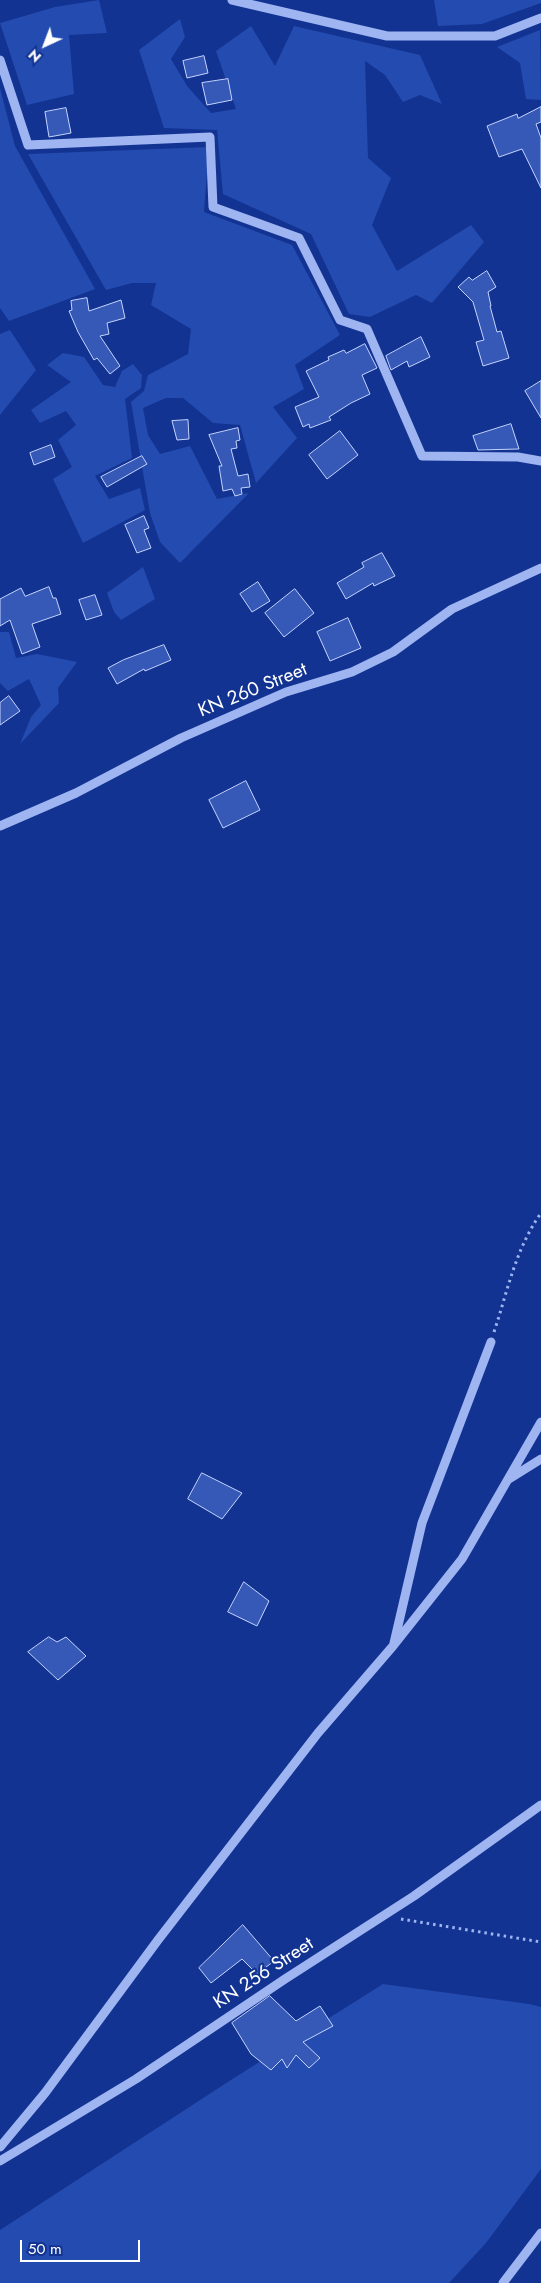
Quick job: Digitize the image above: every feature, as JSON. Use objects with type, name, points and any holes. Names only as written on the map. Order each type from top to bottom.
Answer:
[{"type":"street","points":[[232,0],[387,36],[495,36],[541,18]]},
{"type":"street","points":[[0,60],[28,145],[210,137],[213,207],[299,238],[340,320],[367,329],[422,456],[518,457],[541,461]]},
{"type":"street","name":"KN 260 Street","points":[[0,826],[76,794],[182,738],[286,692],[360,668],[393,652],[452,609],[541,568]]},
{"type":"street","points":[[393,1646],[422,1523],[491,1342]]},
{"type":"street","points":[[0,2146],[45,2093],[158,1940],[318,1733],[393,1646],[462,1559],[541,1422]]},
{"type":"street","points":[[509,1480],[541,1460]]},
{"type":"street","name":"KN 256 Street","points":[[0,2161],[136,2079],[379,1919],[541,1805]]},
{"type":"street","points":[[503,2283],[541,2234]]},
{"type":"path","points":[[491,1342],[516,1256],[526,1234],[541,1213]]},
{"type":"path","points":[[379,1919],[406,1919],[541,1942]]},
{"type":"shaded area","points":[[99,0],[107,33],[69,35],[74,94],[27,105],[0,23],[55,7]]},
{"type":"shaded area","points":[[434,0],[541,0],[541,3],[482,24],[438,26]]},
{"type":"shaded area","points":[[180,19],[185,37],[171,59],[187,86],[211,113],[236,109],[216,51],[251,26],[275,66],[294,26],[420,55],[442,104],[420,95],[403,102],[385,75],[365,61],[368,158],[391,178],[372,225],[397,271],[471,225],[484,242],[432,303],[416,295],[370,317],[349,314],[311,234],[223,194],[217,130],[164,128],[139,50]]},
{"type":"shaded area","points":[[540,30],[541,100],[526,99],[520,63],[497,47]]},
{"type":"shaded area","points":[[0,88],[15,146],[95,289],[9,321],[0,308]]},
{"type":"shaded area","points":[[209,147],[204,212],[292,245],[340,335],[295,365],[304,389],[273,407],[297,438],[256,483],[240,425],[213,423],[183,398],[166,398],[143,408],[148,435],[160,454],[190,446],[217,499],[249,493],[180,563],[160,542],[150,513],[131,402],[144,391],[148,375],[188,354],[191,329],[151,305],[156,283],[132,283],[106,290],[28,154]]},
{"type":"shaded area","points":[[10,330],[36,370],[0,415],[0,334]]},
{"type":"shaded area","points":[[63,353],[84,357],[103,385],[115,387],[122,371],[133,364],[142,375],[141,388],[125,399],[132,458],[95,476],[109,499],[140,488],[145,510],[83,543],[53,479],[72,467],[58,440],[76,425],[66,411],[40,423],[31,410],[71,382],[47,365]]},
{"type":"shaded area","points":[[143,567],[155,599],[121,620],[114,612],[107,593]]},
{"type":"shaded area","points":[[0,632],[9,632],[16,658],[37,654],[77,662],[58,688],[59,703],[20,744],[31,717],[41,705],[29,679],[8,691],[0,683]]},
{"type":"shaded area","points":[[383,1984],[541,2007],[541,2169],[486,2243],[449,2283],[0,2283],[0,2230]]},
{"type":"building","points":[[204,56],[208,73],[187,78],[183,61]]},
{"type":"building","points":[[228,79],[232,100],[207,105],[202,83]]},
{"type":"building","points":[[541,107],[541,122],[536,124],[541,138],[541,188],[522,149],[499,157],[487,126],[517,114],[518,118]]},
{"type":"building","points":[[66,108],[71,133],[49,137],[45,112]]},
{"type":"building","points":[[487,271],[496,287],[488,292],[490,306],[497,332],[501,331],[509,358],[483,366],[476,342],[484,340],[473,302],[458,287],[469,277],[472,280]]},
{"type":"building","points":[[87,298],[89,311],[121,300],[125,318],[107,323],[109,334],[100,336],[120,366],[110,374],[97,358],[94,360],[78,332],[69,311],[72,310],[71,301]]},
{"type":"building","points":[[421,337],[430,357],[409,367],[407,361],[391,370],[386,356]]},
{"type":"building","points":[[365,344],[377,368],[362,375],[370,394],[329,417],[331,420],[310,428],[309,424],[303,427],[295,407],[319,397],[306,371],[329,360],[328,357],[344,350],[346,353]]},
{"type":"building","points":[[541,381],[541,418],[525,391]]},
{"type":"building","points":[[188,420],[189,439],[177,440],[172,421]]},
{"type":"building","points":[[511,424],[519,449],[478,450],[473,436]]},
{"type":"building","points":[[238,428],[240,440],[236,441],[237,448],[231,449],[238,476],[248,474],[250,487],[241,488],[242,494],[235,496],[232,489],[223,491],[219,466],[222,466],[209,435]]},
{"type":"building","points":[[340,431],[358,455],[327,479],[309,455]]},
{"type":"building","points":[[51,445],[55,457],[34,465],[30,453]]},
{"type":"building","points":[[142,456],[147,464],[107,487],[101,477]]},
{"type":"building","points":[[144,516],[149,528],[144,530],[151,548],[137,553],[125,525]]},
{"type":"building","points":[[382,553],[395,576],[374,586],[373,583],[346,599],[337,583],[364,567],[362,563]]},
{"type":"building","points":[[258,582],[270,601],[252,612],[240,594]]},
{"type":"building","points":[[49,587],[53,598],[56,598],[61,614],[32,624],[40,647],[22,654],[10,620],[0,626],[0,599],[21,588],[25,596]]},
{"type":"building","points":[[295,589],[314,613],[284,637],[265,613]]},
{"type":"building","points":[[95,595],[102,615],[86,620],[79,600]]},
{"type":"building","points":[[348,618],[361,648],[330,661],[317,632]]},
{"type":"building","points":[[164,645],[171,660],[145,671],[144,669],[117,684],[108,668],[123,660]]},
{"type":"building","points":[[9,696],[20,711],[0,725],[0,703]]},
{"type":"building","points":[[246,781],[260,810],[223,828],[209,800]]},
{"type":"building","points":[[202,1473],[242,1493],[222,1519],[188,1499]]},
{"type":"building","points":[[244,1582],[269,1601],[257,1626],[228,1612]]},
{"type":"building","points":[[49,1637],[57,1642],[66,1637],[86,1656],[58,1680],[28,1652]]},
{"type":"building","points":[[243,1925],[274,1961],[257,1974],[242,1959],[211,1983],[199,1968]]},
{"type":"building","points":[[270,1996],[296,2021],[320,2006],[333,2026],[303,2042],[320,2058],[309,2068],[296,2055],[287,2068],[282,2059],[271,2070],[251,2054],[232,2023]]}]
